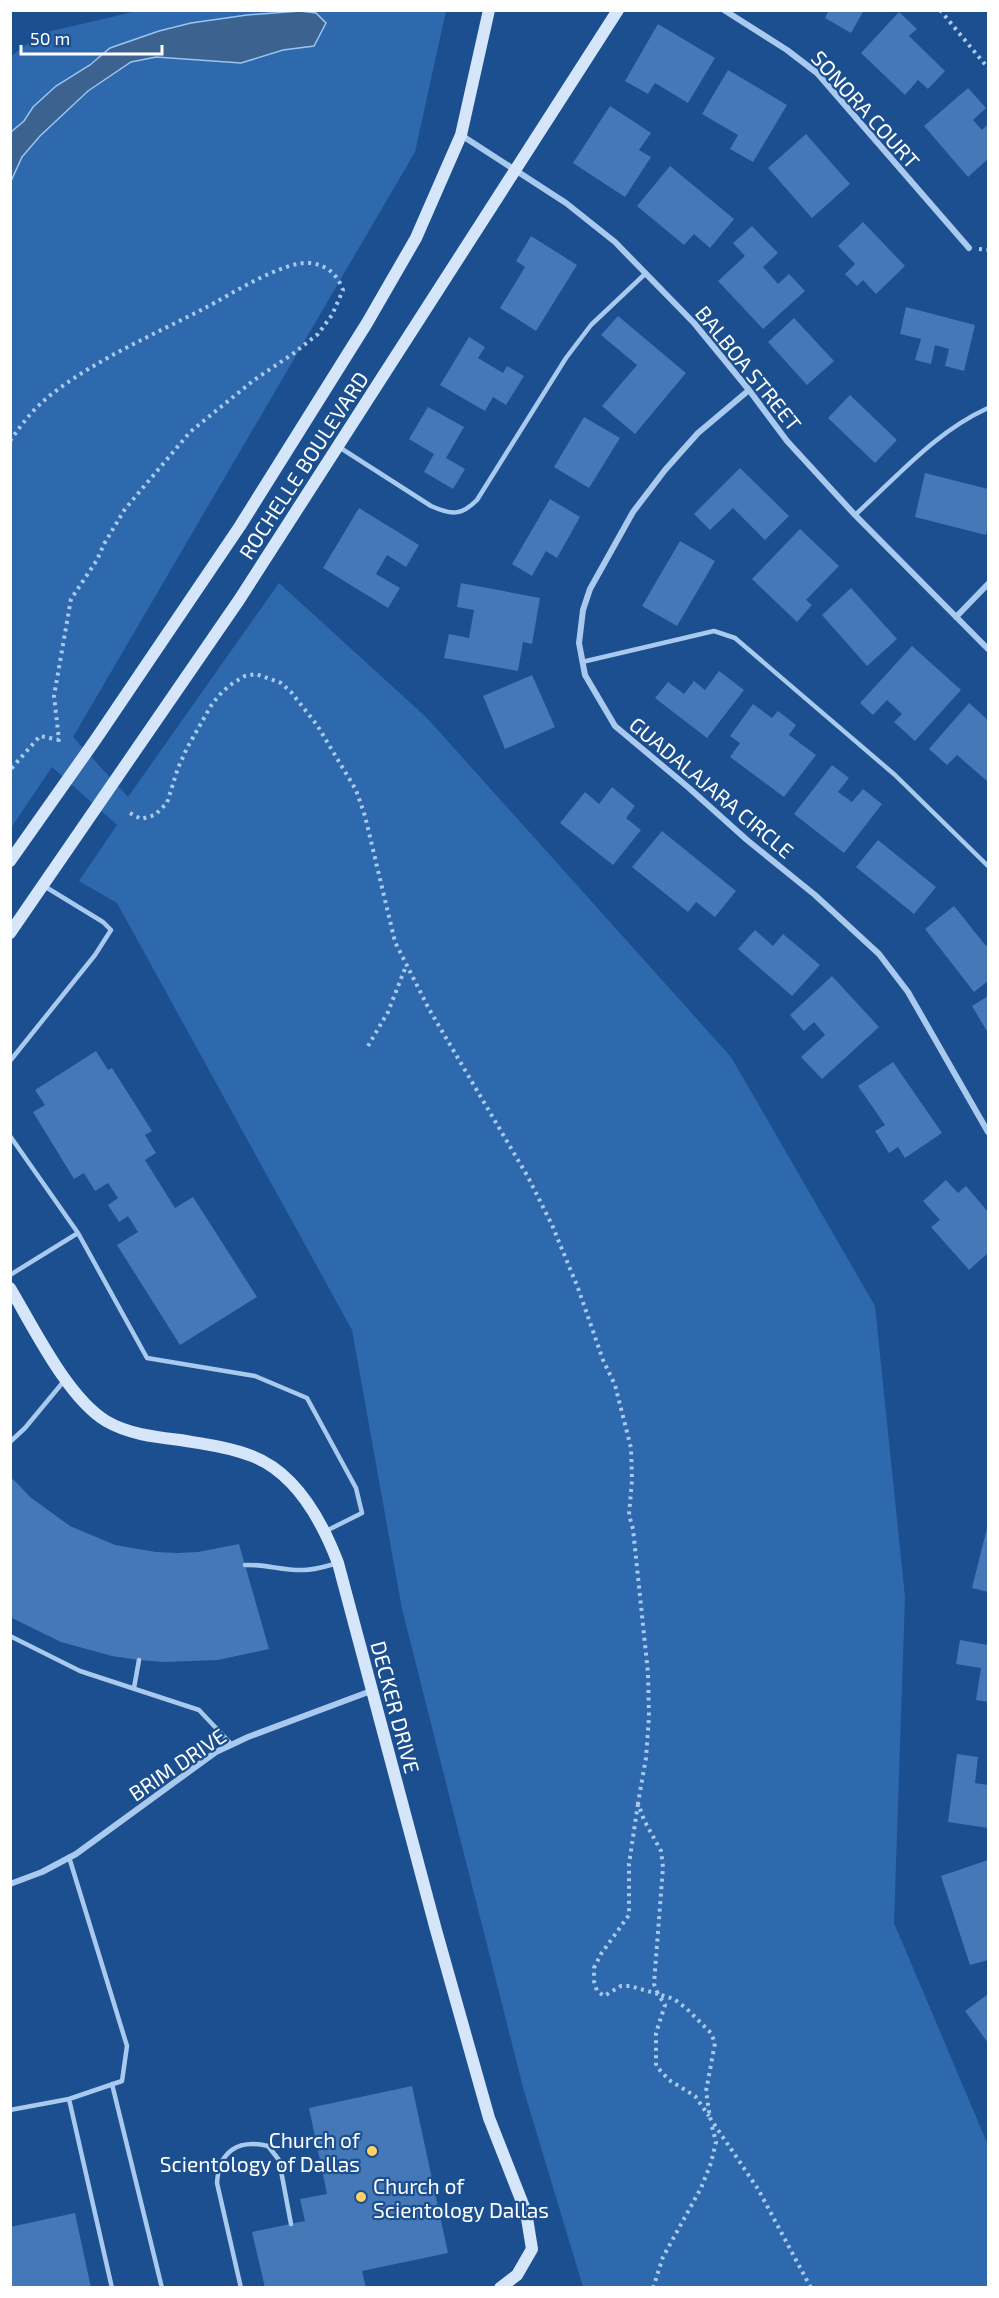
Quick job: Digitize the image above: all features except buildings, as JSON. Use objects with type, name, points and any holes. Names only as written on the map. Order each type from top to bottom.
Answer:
[{"type":"main road","name":"ROCHELLE BOULEVARD","points":[[10,861],[96,739],[233,536],[367,323],[416,238],[461,135],[489,10]]},
{"type":"main road","name":"ROCHELLE BOULEVARD","points":[[10,933],[238,600],[339,447],[618,10]]},
{"type":"main road","name":"DECKER DRIVE","points":[[10,1288],[65,1379],[94,1412],[107,1422],[130,1432],[204,1444],[252,1456],[277,1469],[305,1500],[326,1531],[338,1563],[489,2118],[526,2212],[532,2249],[517,2275],[500,2288]]},
{"type":"street","name":"SONORA COURT","points":[[724,10],[787,50],[817,73],[969,248]]},
{"type":"street","name":"BALBOA STREET","points":[[461,135],[566,203],[607,235],[646,273],[694,323],[787,441],[855,515],[988,649]]},
{"type":"street","name":"GUADALAJARA CIRCLE","points":[[749,390],[698,433],[664,470],[633,512],[590,589],[583,610],[579,644],[585,675],[615,726],[747,840],[815,895],[879,954],[908,992],[988,1132]]},
{"type":"street","points":[[956,617],[988,584]]},
{"type":"street","name":"BRIM DRIVE","points":[[10,1884],[42,1872],[103,1836],[216,1752],[371,1691]]},
{"type":"lane","points":[[339,447],[445,513],[458,513],[470,507],[477,500],[572,350],[591,325],[646,273]]},
{"type":"lane","points":[[855,515],[920,454],[967,418],[988,408]]},
{"type":"lane","points":[[582,662],[714,631],[735,638],[895,775],[988,866]]},
{"type":"lane","points":[[10,1061],[95,955],[111,930],[103,922],[44,886]]},
{"type":"lane","points":[[10,1136],[78,1233],[147,1358],[255,1376],[307,1398],[356,1488],[362,1514],[326,1531]]},
{"type":"lane","points":[[10,1275],[78,1233]]},
{"type":"lane","points":[[10,1442],[25,1428],[65,1379]]},
{"type":"lane","points":[[245,1565],[261,1564],[285,1570],[307,1570],[338,1563]]},
{"type":"lane","points":[[10,1636],[80,1671],[199,1710],[232,1745]]},
{"type":"lane","points":[[134,1688],[139,1660]]},
{"type":"lane","points":[[10,2110],[69,2099],[122,2081],[127,2046],[69,1857]]},
{"type":"lane","points":[[112,2085],[162,2288]]},
{"type":"lane","points":[[69,2099],[112,2288]]},
{"type":"lane","points":[[241,2288],[217,2182],[218,2167],[225,2154],[253,2142],[268,2145],[279,2160],[291,2224]]},
{"type":"path","points":[[940,10],[988,68]]},
{"type":"path","points":[[10,441],[31,412],[71,380],[96,364],[247,285],[273,273],[308,263],[320,266],[338,276],[343,290],[332,315],[318,334],[254,380],[190,432],[125,509],[97,560],[71,599],[54,696],[58,740],[40,736],[10,770]]},
{"type":"path","points":[[130,813],[141,819],[155,815],[167,803],[187,748],[222,692],[245,676],[256,674],[281,683],[302,705],[317,725],[356,790],[365,816],[395,942],[429,1009],[528,1177],[552,1225],[578,1288],[603,1360],[615,1385],[631,1448],[630,1515],[648,1673],[649,1717],[646,1758],[629,1864],[629,1915],[601,1954],[594,1968],[594,1982],[597,1991],[604,1996],[621,1986],[630,1986],[681,2004],[703,2022],[716,2043],[706,2091],[716,2142],[711,2163],[701,2188],[663,2257],[653,2288]]},
{"type":"path","points":[[368,1046],[388,1012],[407,965]]},
{"type":"path","points":[[638,1803],[644,1820],[661,1851],[663,1867],[654,1984],[665,2005],[656,2033],[656,2066],[669,2080],[695,2096],[758,2189],[811,2288]]},
{"type":"shaded area","points":[[137,11],[446,11],[415,152],[73,737],[128,797],[279,583],[427,718],[731,1057],[875,1306],[905,1597],[894,1923],[988,2145],[988,2287],[583,2287],[524,2091],[402,1609],[352,1330],[117,903],[79,881],[117,825],[52,767],[11,828],[11,56],[43,33]]},
{"type":"shaded area","points":[[300,11],[316,13],[326,23],[314,46],[283,50],[241,63],[156,57],[131,62],[88,91],[40,136],[22,157],[11,181],[11,132],[56,86],[90,65],[110,48],[191,23],[247,15]]},
{"type":"place","name":"Church of Scientology of Dallas","points":[[372,2151]]},
{"type":"place","name":"Church of Scientology Dallas","points":[[361,2197]]}]
